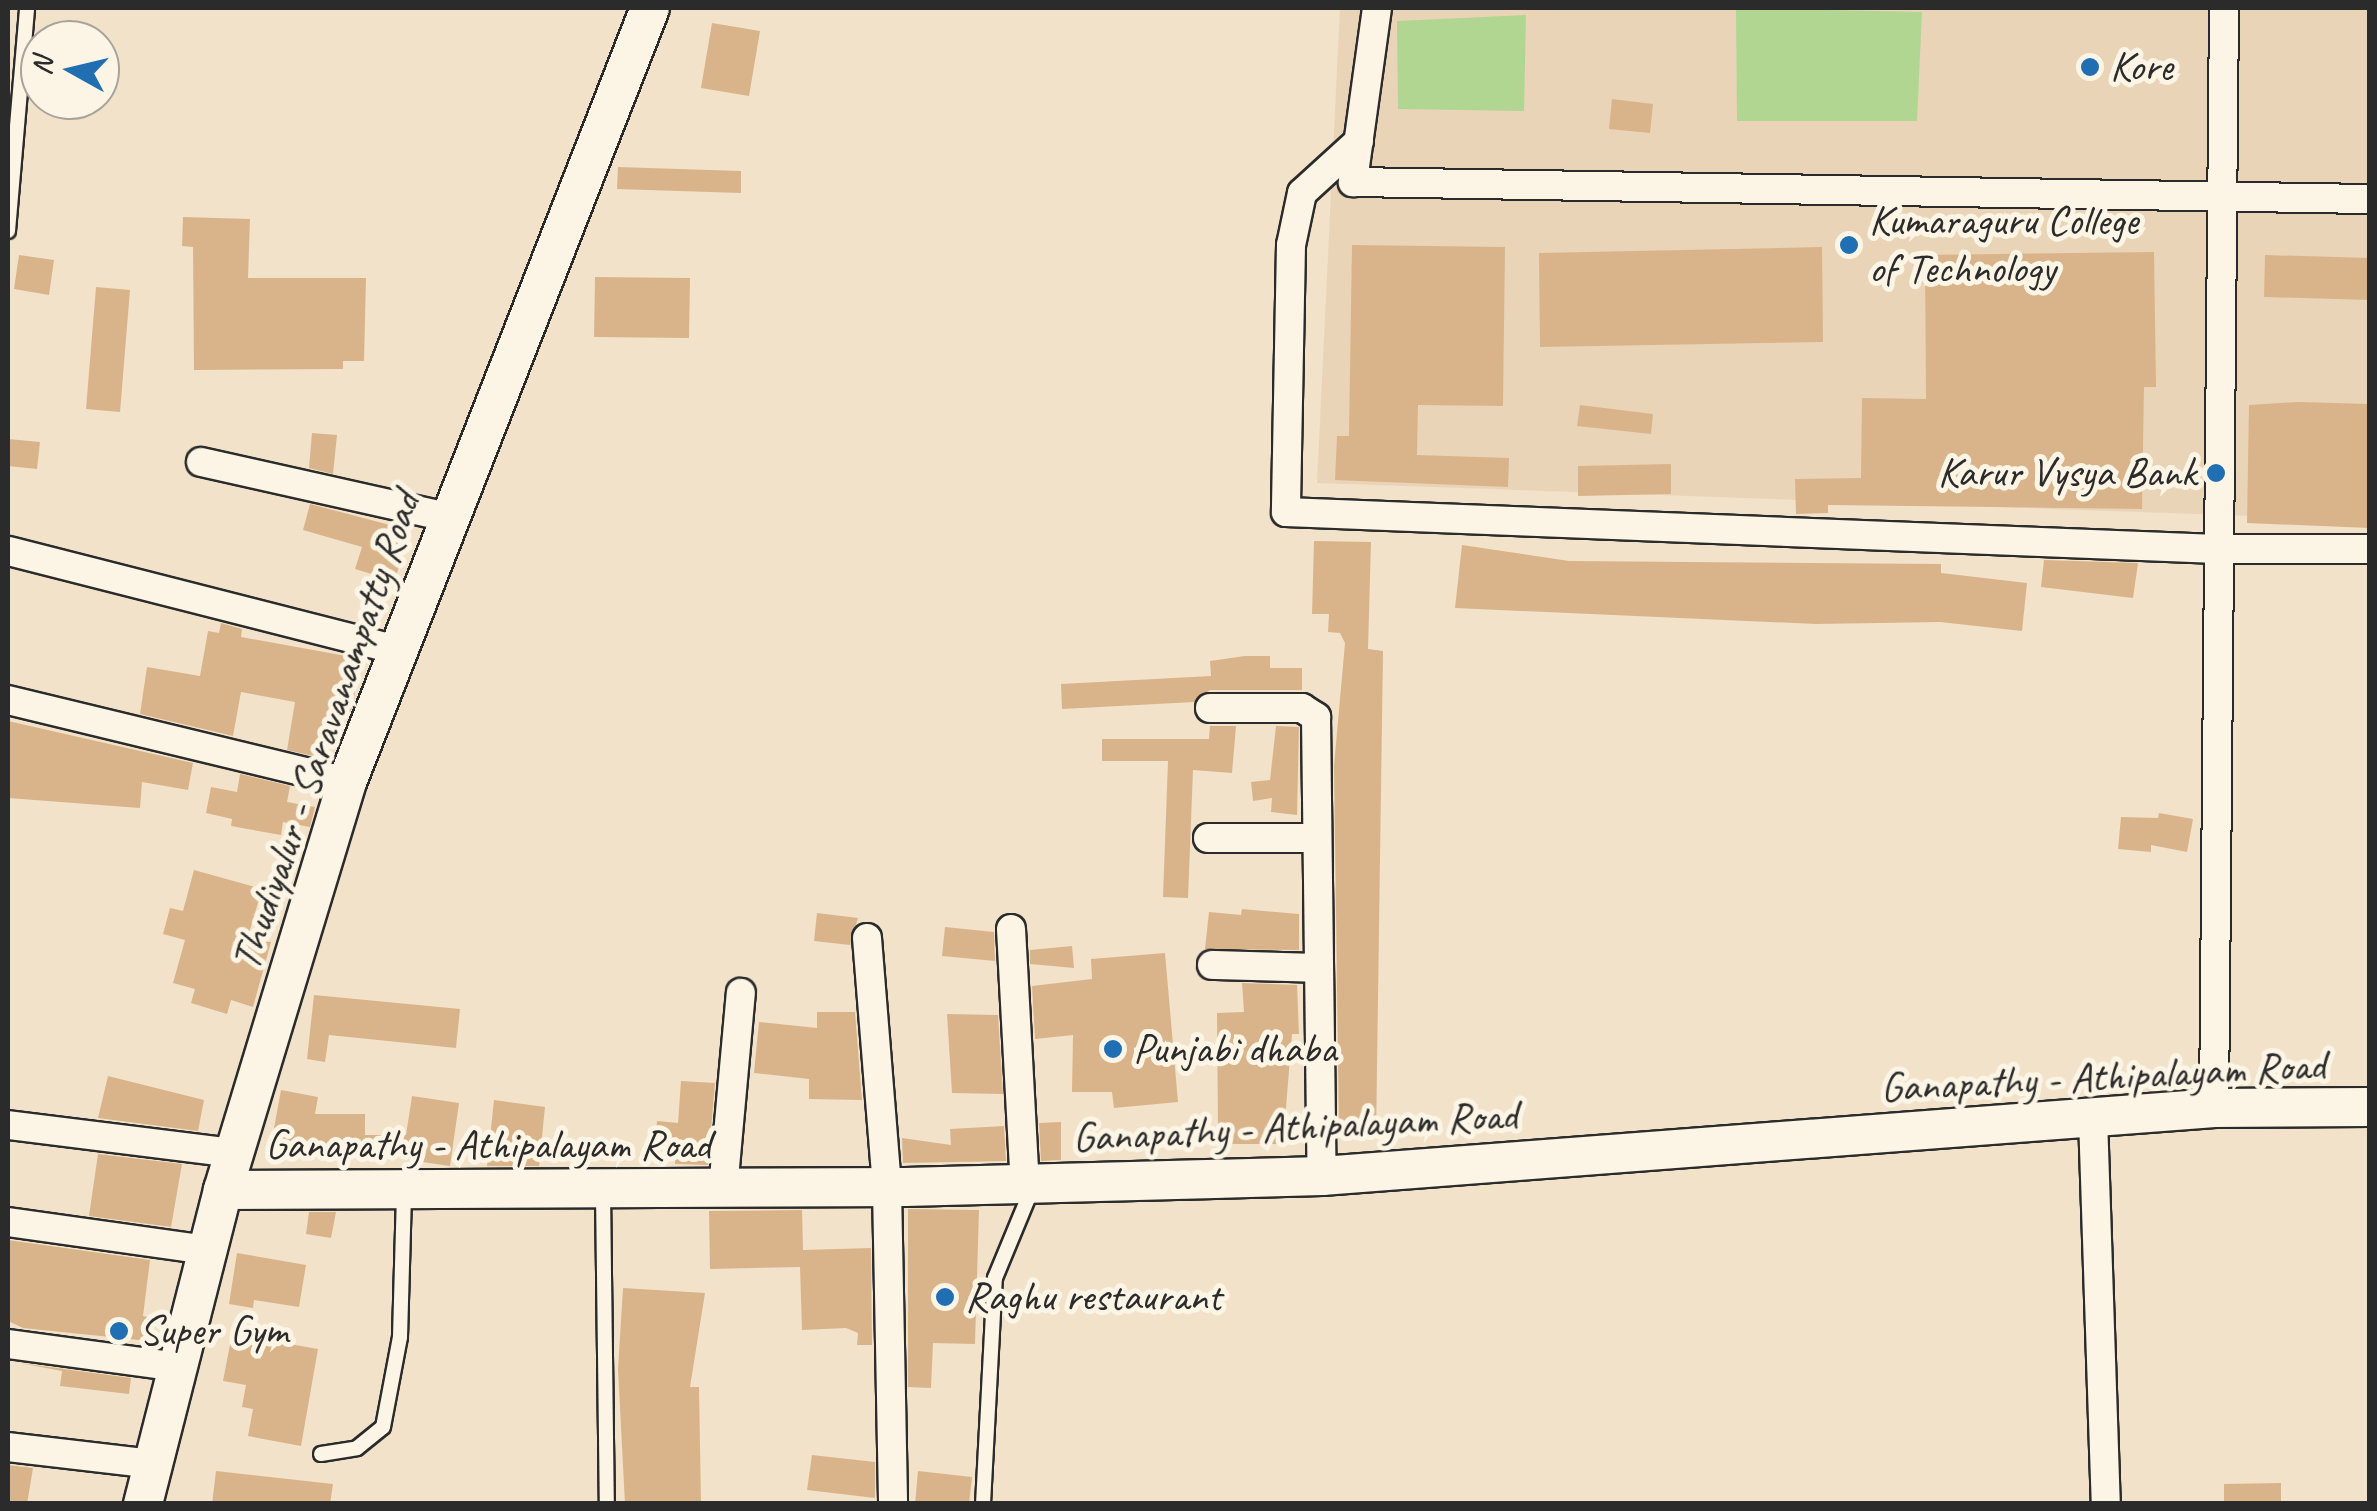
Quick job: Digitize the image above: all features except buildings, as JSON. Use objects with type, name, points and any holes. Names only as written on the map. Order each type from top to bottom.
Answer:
[{"type":"main road","name":"Thudiyalur - Saravanampatty Road","points":[[143,1504],[223,1190],[347,782],[650,8]]},
{"type":"main road","name":"Ganapathy - Athipalayam Road","points":[[223,1190],[886,1188],[1322,1176],[2214,1108],[2370,1107]]},
{"type":"street","points":[[1353,182],[1377,8]]},
{"type":"street","points":[[2214,1108],[2224,8]]},
{"type":"street","points":[[1358,141],[1302,193],[1291,244],[1286,512],[2217,549],[2370,549]]},
{"type":"street","points":[[1326,171],[1353,182],[2370,199]]},
{"type":"street","points":[[202,462],[448,518]]},
{"type":"street","points":[[8,551],[397,650]]},
{"type":"street","points":[[8,700],[347,782]]},
{"type":"street","points":[[1210,708],[1302,708],[1316,717],[1322,1176]]},
{"type":"street","points":[[1208,838],[1317,838]]},
{"type":"street","points":[[1011,928],[1030,1184]]},
{"type":"street","points":[[867,938],[886,1188],[893,1504]]},
{"type":"street","points":[[1212,965],[1319,968]]},
{"type":"street","points":[[723,1189],[740,993]]},
{"type":"street","points":[[2093,1118],[2106,1504]]},
{"type":"street","points":[[8,1124],[234,1153]]},
{"type":"street","points":[[8,1222],[208,1250]]},
{"type":"street","points":[[8,1344],[178,1367]]},
{"type":"street","points":[[8,1447],[154,1464]]},
{"type":"lane","points":[[8,232],[27,8]]},
{"type":"lane","points":[[982,1504],[995,1278],[1030,1184]]},
{"type":"lane","points":[[603,1190],[608,1504]]},
{"type":"lane","points":[[321,1454],[357,1448],[382,1427],[400,1337],[404,1191]]},
{"type":"shaded area","name":"Kumaraguru College of Technology","points":[[1340,8],[2369,8],[2369,520],[1317,483]]},
{"type":"green space","points":[[1736,8],[1922,12],[1917,121],[1737,121]]},
{"type":"green space","points":[[1526,15],[1524,111],[1398,109],[1397,21]]},
{"type":"place","name":"Kore","points":[[2090,67]]},
{"type":"place","name":"Kumaraguru College of Technology","points":[[1849,245]]},
{"type":"place","name":"Karur Vysya Bank","points":[[2216,473]]},
{"type":"place","name":"Punjabi dhaba","points":[[1113,1049]]},
{"type":"place","name":"Raghu restaurant","points":[[945,1297]]},
{"type":"place","name":"Super Gym","points":[[119,1331]]}]
